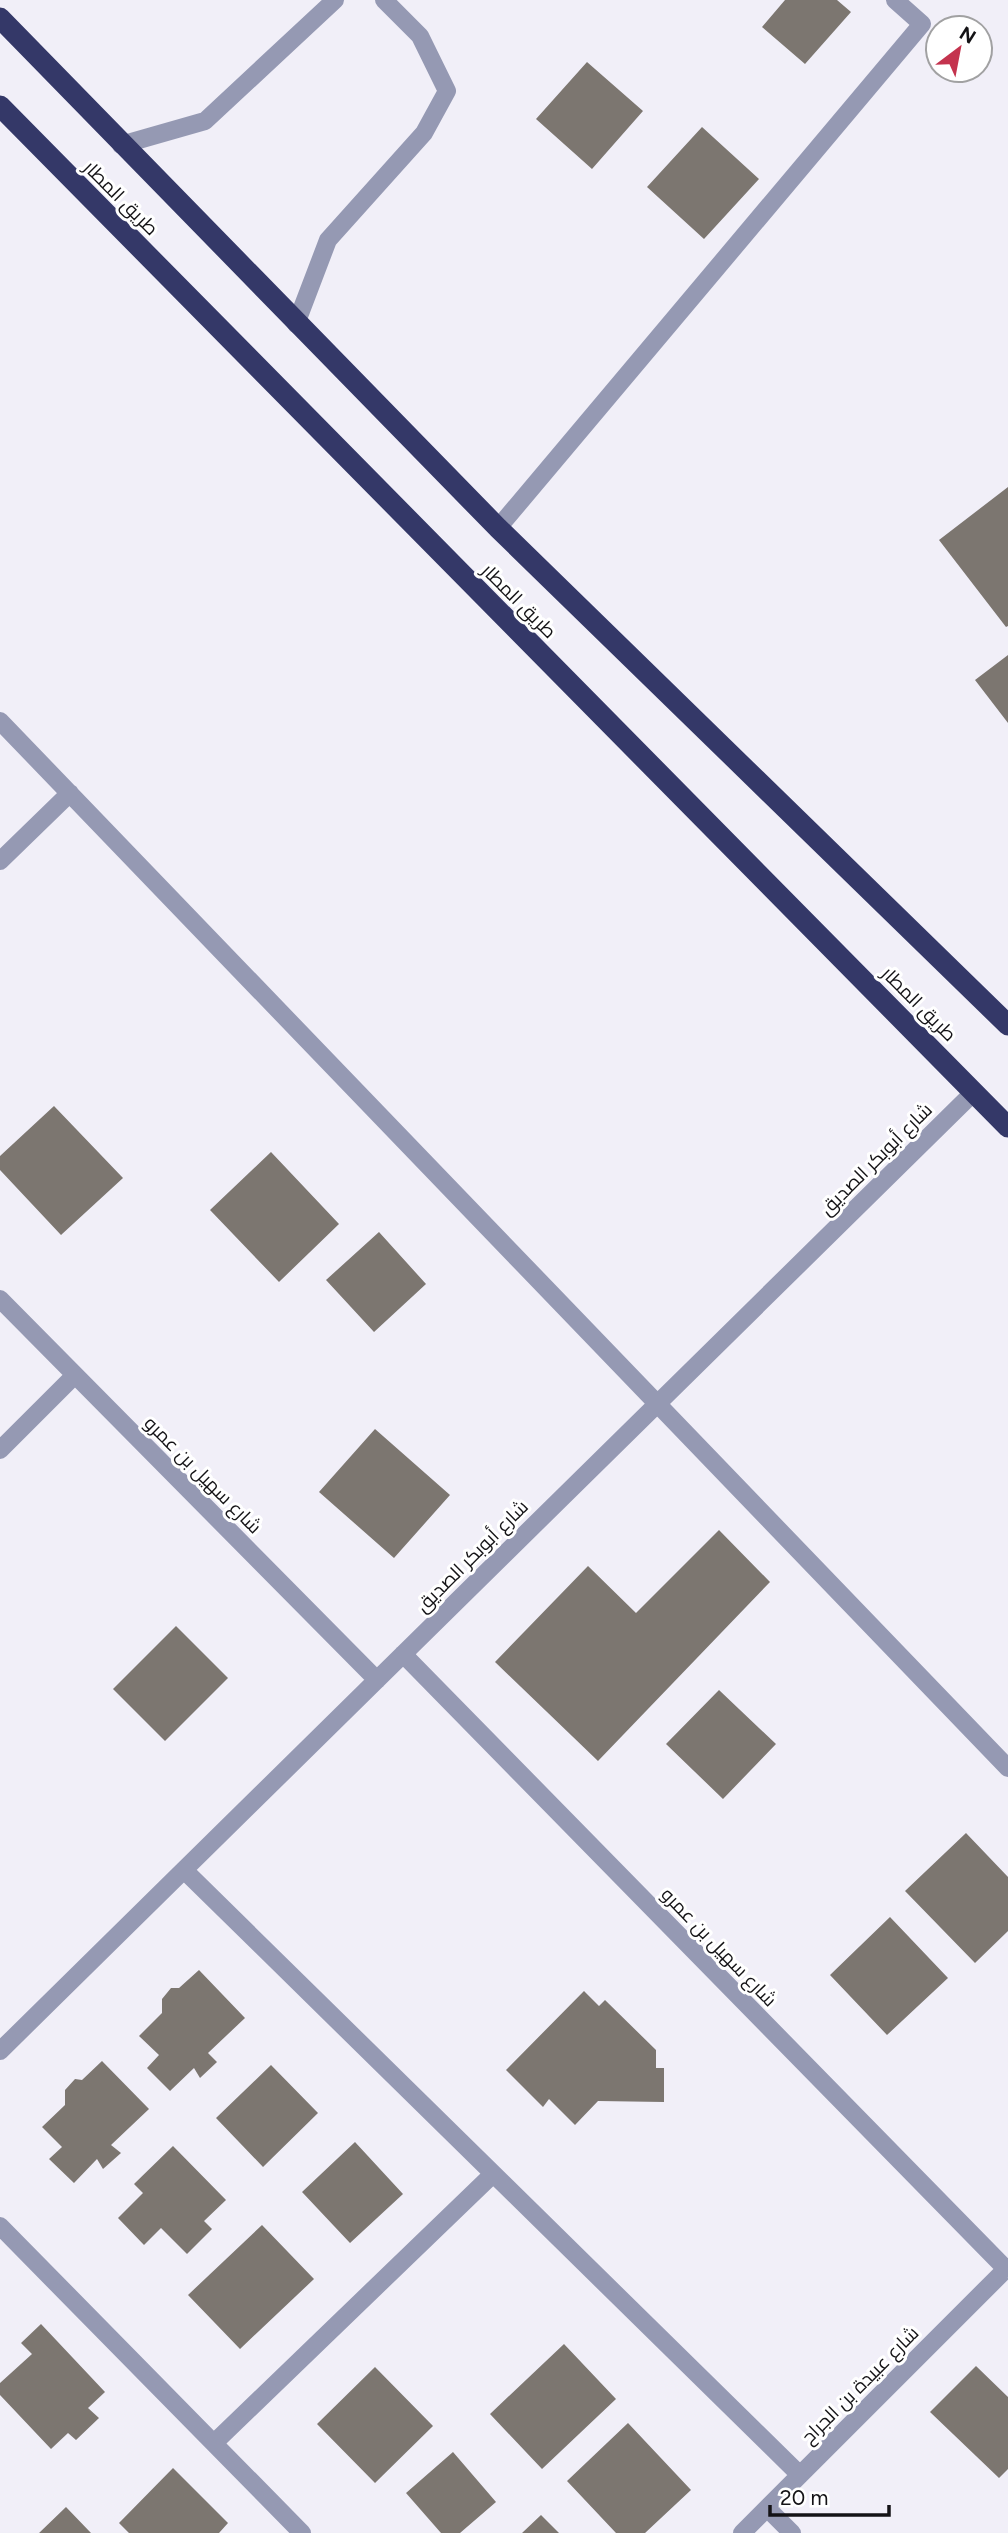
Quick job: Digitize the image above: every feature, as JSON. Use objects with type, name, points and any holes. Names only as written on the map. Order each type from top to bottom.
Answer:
[{"type":"highway","name":"طريق المطار","points":[[0,18],[121,145],[498,528],[1008,1025]]},
{"type":"highway","name":"طريق المطار","points":[[0,106],[1008,1127]]},
{"type":"street","points":[[121,145],[205,121],[335,0]]},
{"type":"street","points":[[296,324],[328,240],[424,133],[447,91],[420,36],[384,0]]},
{"type":"street","points":[[498,528],[922,24],[895,0]]},
{"type":"street","points":[[0,721],[1008,1768]]},
{"type":"street","points":[[0,861],[70,793]]},
{"type":"street","name":"شارع أبوبكر الصديق","points":[[0,2051],[974,1092]]},
{"type":"street","name":"شارع سهيل بن عمرو","points":[[0,1299],[377,1680]]},
{"type":"street","points":[[0,1450],[75,1375]]},
{"type":"street","name":"شارع سهيل بن عمرو","points":[[403,1654],[1007,2268]]},
{"type":"street","points":[[184,1870],[800,2475]]},
{"type":"street","points":[[214,2443],[494,2174]]},
{"type":"street","points":[[0,2226],[302,2533]]},
{"type":"street","name":"شارع عبيدة بن الجراح","points":[[742,2533],[1007,2268]]},
{"type":"street","points":[[767,2508],[792,2533]]},
{"type":"building","points":[[785,0],[837,0],[851,12],[805,64],[762,27]]},
{"type":"building","points":[[587,62],[643,111],[592,169],[536,119]]},
{"type":"building","points":[[702,127],[759,179],[704,239],[647,187]]},
{"type":"building","points":[[1008,487],[1008,626],[1006,627],[939,540]]},
{"type":"building","points":[[1008,655],[1008,723],[975,680]]},
{"type":"building","points":[[54,1106],[123,1178],[61,1235],[0,1170],[0,1156]]},
{"type":"building","points":[[271,1152],[339,1224],[279,1282],[210,1210]]},
{"type":"building","points":[[379,1232],[426,1284],[374,1332],[326,1280]]},
{"type":"building","points":[[375,1429],[450,1495],[394,1558],[319,1492]]},
{"type":"building","points":[[719,1530],[770,1582],[598,1761],[495,1662],[588,1566],[636,1613]]},
{"type":"building","points":[[176,1626],[228,1678],[165,1741],[113,1689]]},
{"type":"building","points":[[719,1690],[776,1744],[723,1799],[666,1744]]},
{"type":"building","points":[[966,1833],[1008,1877],[1008,1931],[975,1963],[905,1891]]},
{"type":"building","points":[[890,1917],[948,1978],[887,2035],[830,1975]]},
{"type":"building","points":[[199,1970],[245,2018],[208,2053],[217,2062],[200,2078],[194,2068],[170,2091],[147,2068],[159,2055],[139,2036],[162,2013],[162,1999],[171,1988],[179,1988]]},
{"type":"building","points":[[584,1991],[599,2006],[605,2000],[656,2050],[656,2068],[664,2068],[664,2102],[598,2101],[575,2125],[549,2099],[543,2107],[506,2070]]},
{"type":"building","points":[[102,2061],[149,2109],[111,2145],[121,2153],[103,2169],[97,2159],[74,2183],[49,2159],[62,2147],[42,2127],[65,2105],[65,2090],[75,2079],[82,2080]]},
{"type":"building","points":[[271,2065],[318,2113],[263,2167],[216,2118]]},
{"type":"building","points":[[355,2142],[403,2194],[350,2243],[302,2192]]},
{"type":"building","points":[[173,2146],[226,2200],[204,2221],[212,2229],[187,2254],[161,2228],[144,2245],[118,2218],[143,2193],[134,2184]]},
{"type":"building","points":[[262,2225],[314,2279],[240,2349],[188,2295]]},
{"type":"building","points":[[41,2324],[105,2392],[88,2408],[99,2418],[76,2440],[68,2433],[51,2449],[0,2395],[0,2383],[32,2354],[21,2343]]},
{"type":"building","points":[[564,2344],[616,2399],[542,2469],[490,2414]]},
{"type":"building","points":[[976,2366],[1008,2397],[1008,2469],[999,2478],[930,2412]]},
{"type":"building","points":[[375,2367],[433,2426],[375,2483],[317,2424]]},
{"type":"building","points":[[628,2423],[691,2490],[645,2533],[616,2533],[567,2481]]},
{"type":"building","points":[[453,2452],[496,2502],[460,2533],[441,2533],[406,2493]]},
{"type":"building","points":[[173,2468],[228,2523],[219,2533],[129,2533],[119,2523]]},
{"type":"building","points":[[66,2507],[91,2533],[39,2533]]},
{"type":"building","points":[[541,2515],[559,2533],[522,2533]]}]
